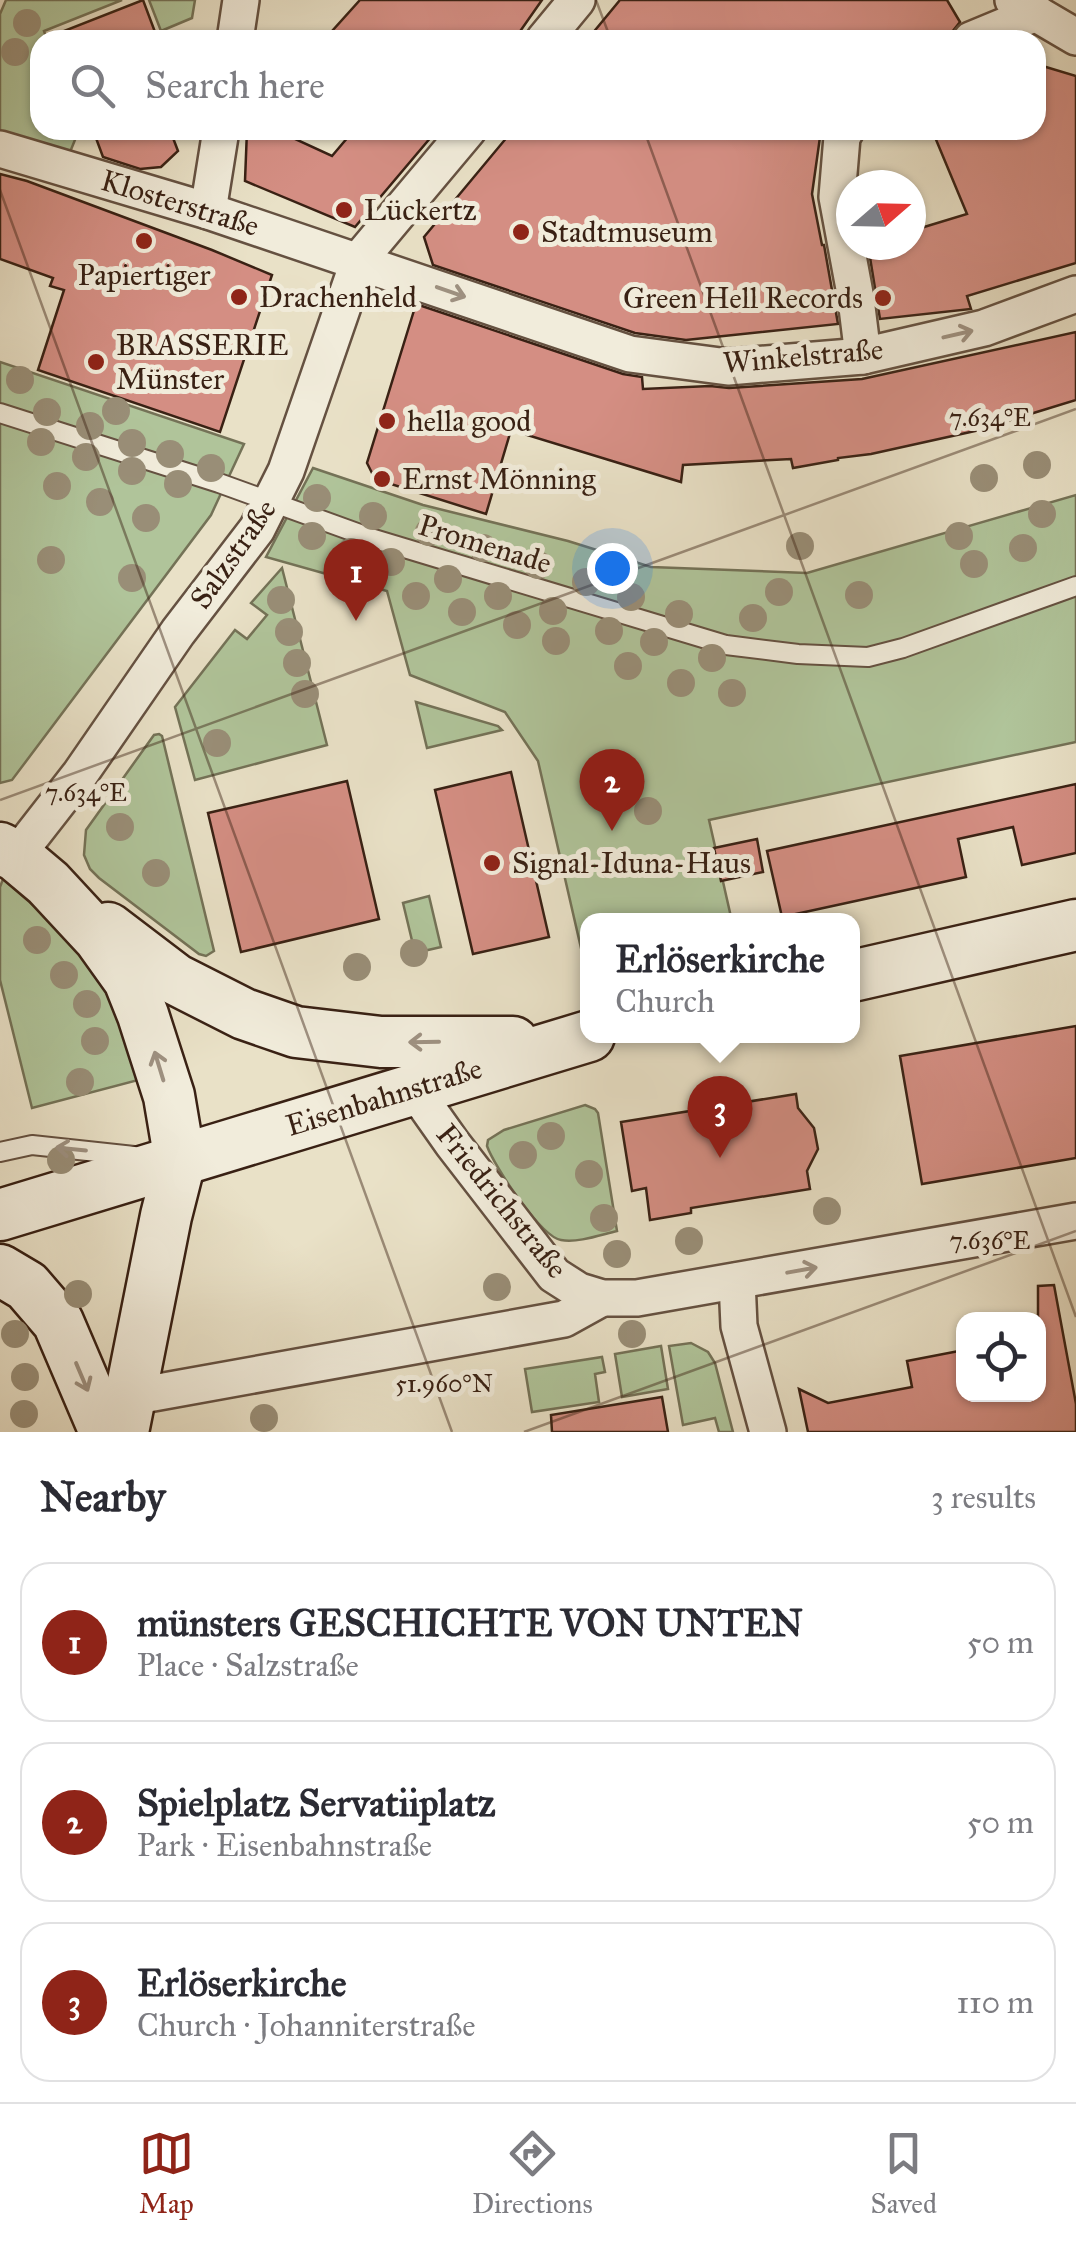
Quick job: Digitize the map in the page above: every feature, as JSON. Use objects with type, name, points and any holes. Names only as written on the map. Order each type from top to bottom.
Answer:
[{"type":"main road","points":[[21,862],[175,979],[244,1014],[296,1032],[382,1042],[572,1040]]},
{"type":"main road","points":[[21,862],[99,938],[128,980],[168,1096],[180,1161],[120,1420]]},
{"type":"main road","points":[[860,974],[1076,925]]},
{"type":"main road","name":"Eisenbahnstraße","points":[[0,1216],[572,1040]]},
{"type":"main road","points":[[0,1270],[27,1286],[58,1322],[120,1420]]},
{"type":"street","points":[[236,30],[241,0]]},
{"type":"street","points":[[552,30],[577,0]]},
{"type":"street","points":[[987,30],[1024,7],[1076,37]]},
{"type":"street","points":[[208,211],[219,140]]},
{"type":"street","name":"Salzstraße","points":[[21,862],[178,632],[257,530],[286,471],[358,260],[460,140]]},
{"type":"street","points":[[842,140],[837,198],[862,356]]},
{"type":"street","name":"Klosterstraße","points":[[0,148],[358,260]]},
{"type":"street","name":"Winkelstraße","points":[[358,260],[630,354],[728,367],[862,356],[984,328],[1076,294]]},
{"type":"street","name":"Friedrichstraße","points":[[414,1089],[554,1275],[579,1291],[602,1298],[637,1298],[737,1282],[1076,1222]]},
{"type":"street","points":[[737,1282],[738,1326],[768,1432]]},
{"type":"street","name":"Friedrichstraße","points":[[120,1420],[564,1319],[602,1298]]},
{"type":"lane","name":"Promenade","points":[[0,412],[371,538],[726,645],[868,657],[904,648],[1076,586]]},
{"type":"lane","points":[[0,1152],[32,1146],[180,1161]]},
{"type":"green space","points":[[6,0],[122,0],[47,30],[30,30],[30,140],[75,140],[68,157],[0,135],[0,14]]},
{"type":"green space","points":[[149,0],[195,0],[192,18],[161,30]]},
{"type":"green space","points":[[0,362],[244,444],[211,515],[12,780],[0,783]]},
{"type":"green space","points":[[313,468],[423,505],[568,541],[651,567],[807,573],[1076,495],[1076,742],[709,820],[730,913],[580,913],[580,944],[538,761],[505,712],[410,675],[387,591],[266,557]]},
{"type":"green space","points":[[282,568],[327,745],[195,780],[175,707],[235,630],[247,639],[267,615],[251,603]]},
{"type":"green space","points":[[416,702],[498,726],[502,730],[427,748]]},
{"type":"green space","points":[[159,734],[214,951],[206,956],[99,878],[84,855],[86,830],[154,735]]},
{"type":"green space","points":[[3,879],[69,936],[113,997],[146,1078],[32,1108],[0,980]]},
{"type":"green space","points":[[429,896],[441,947],[415,953],[403,903]]},
{"type":"green space","points":[[585,1105],[598,1113],[617,1231],[582,1240],[561,1240],[542,1227],[508,1184],[491,1156],[488,1140],[504,1130]]},
{"type":"green space","points":[[691,1343],[708,1352],[715,1363],[733,1432],[719,1432],[715,1418],[683,1425],[669,1346]]},
{"type":"green space","points":[[661,1346],[668,1389],[622,1397],[615,1354]]},
{"type":"green space","points":[[602,1357],[605,1372],[595,1374],[599,1402],[532,1412],[525,1369]]},
{"type":"building","points":[[143,0],[154,30],[66,30]]},
{"type":"building","points":[[360,0],[542,0],[521,30],[333,30]]},
{"type":"building","points":[[620,0],[947,0],[960,22],[954,30],[595,30]]},
{"type":"building","points":[[1046,67],[1076,76],[1076,263],[967,296],[971,309],[880,319],[870,260],[926,260],[926,226],[967,214],[936,140],[1046,140]]},
{"type":"building","points":[[97,140],[174,140],[178,151],[161,167],[140,169],[103,157]]},
{"type":"building","points":[[247,140],[297,140],[332,156],[346,140],[429,140],[355,227],[245,181]]},
{"type":"building","points":[[505,140],[820,140],[812,194],[838,324],[686,340],[635,333],[433,265],[424,237]]},
{"type":"building","points":[[0,174],[272,275],[220,432],[38,370],[64,290],[50,286],[53,278],[0,259]]},
{"type":"building","points":[[416,304],[642,377],[643,389],[862,379],[1076,332],[1076,400],[975,431],[793,468],[791,459],[683,465],[681,482],[511,430],[486,514],[375,479],[367,463]]},
{"type":"building","name":"Signal-Iduna-Haus","points":[[511,772],[549,937],[473,954],[435,790]]},
{"type":"building","points":[[347,781],[379,919],[241,952],[208,813]]},
{"type":"building","points":[[1076,784],[1076,853],[1022,865],[1013,827],[958,839],[966,877],[800,913],[781,913],[767,851]]},
{"type":"building","points":[[757,839],[763,872],[721,881],[714,848]]},
{"type":"building","points":[[1076,1026],[1076,1158],[922,1184],[900,1056]]},
{"type":"building","points":[[796,1094],[798,1108],[814,1128],[818,1149],[807,1171],[810,1189],[691,1208],[691,1213],[650,1220],[646,1188],[632,1191],[621,1122]]},
{"type":"building","points":[[1054,1285],[1076,1404],[1076,1432],[808,1432],[799,1389],[828,1403],[912,1387],[907,1361],[956,1352],[956,1402],[1046,1402],[1046,1312],[1038,1312],[1038,1286]]},
{"type":"building","points":[[662,1397],[668,1432],[552,1432],[551,1415]]},
{"type":"place","name":"Lückertz","points":[[344,210]]},
{"type":"place","name":"Stadtmuseum","points":[[521,232]]},
{"type":"place","name":"Papiertiger","points":[[144,241]]},
{"type":"place","name":"Drachenheld","points":[[239,297]]},
{"type":"place","name":"Green Hell Records","points":[[883,298]]},
{"type":"place","name":"BRASSERIE Münster","points":[[96,362]]},
{"type":"place","name":"hella good","points":[[387,421]]},
{"type":"place","name":"Ernst Mönning","points":[[382,479]]},
{"type":"place","name":"münsters GESCHICHTE VON UNTEN","points":[[356,621]]},
{"type":"place","name":"Spielplatz Servatiiplatz","points":[[612,831]]},
{"type":"place","name":"Signal-Iduna-Haus","points":[[492,863]]},
{"type":"place","name":"Erlöserkirche","points":[[720,1158]]}]
